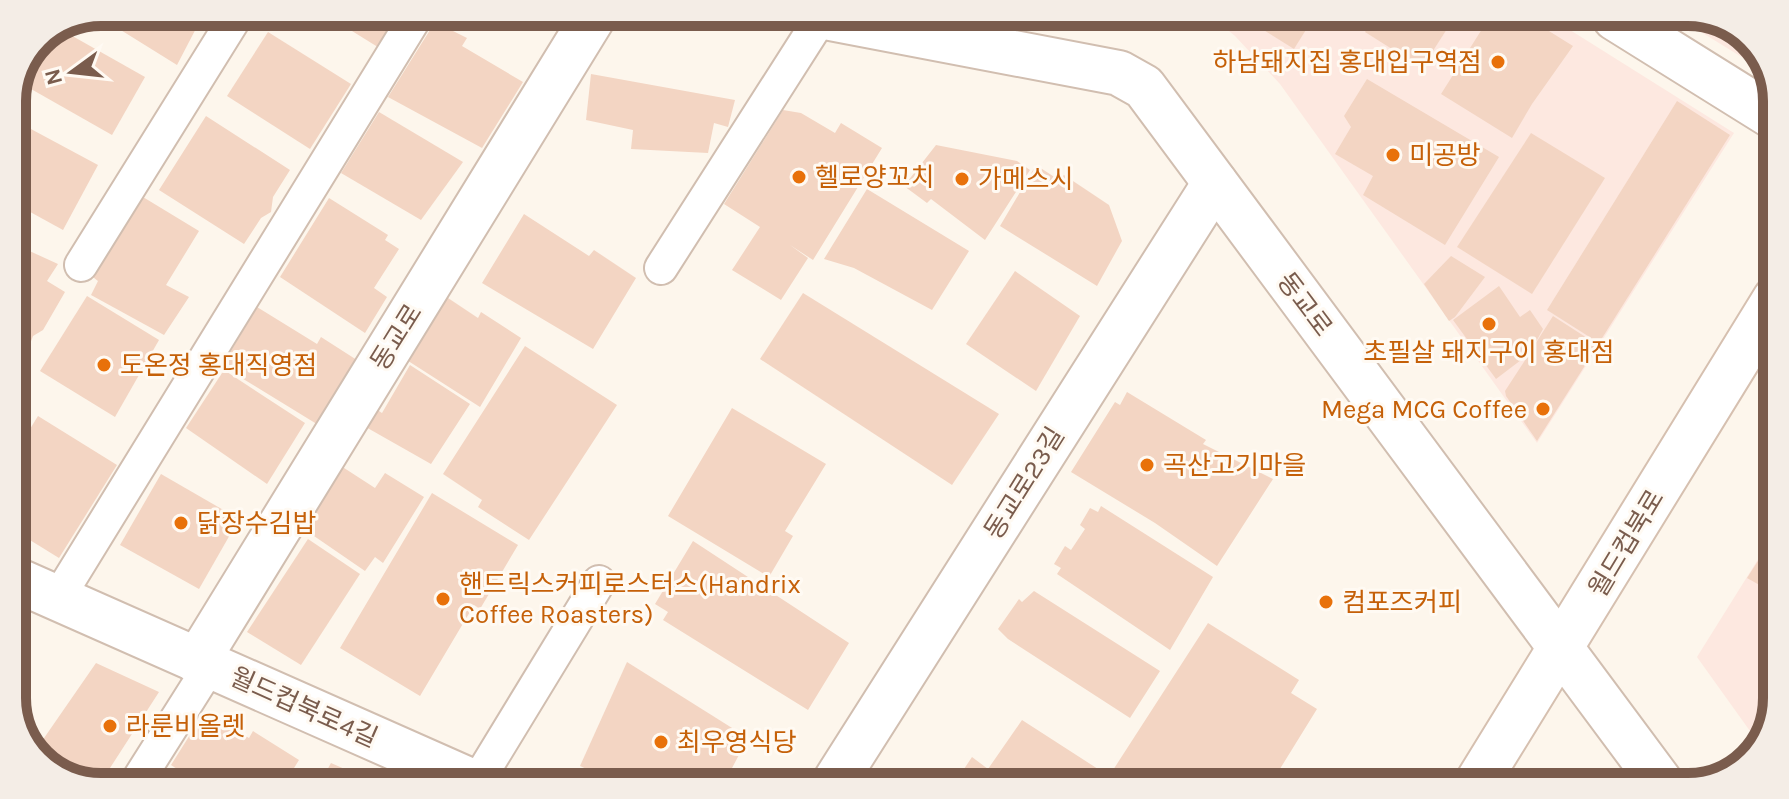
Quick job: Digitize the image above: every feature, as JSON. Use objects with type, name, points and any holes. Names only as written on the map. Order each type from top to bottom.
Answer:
[{"type":"street","name":"동교로","points":[[204,663],[588,26]]},
{"type":"street","name":"동교로","points":[[871,26],[1119,73],[1144,87],[1654,773]]},
{"type":"street","points":[[1628,26],[1763,110]]},
{"type":"street","name":"동교로23길","points":[[840,773],[1215,183]]},
{"type":"street","name":"월드컵북로","points":[[1483,773],[1763,319]]},
{"type":"street","name":"월드컵북로4길","points":[[26,584],[446,773]]},
{"type":"lane","points":[[81,265],[230,26]]},
{"type":"lane","points":[[58,598],[410,26]]},
{"type":"lane","name":"동교로","points":[[661,268],[812,26]]},
{"type":"lane","name":"월드컵북로4길","points":[[461,773],[599,582]]},
{"type":"lane","name":"월드컵북로4길","points":[[142,773],[204,663]]},
{"type":"shaded area","points":[[1223,26],[1564,26],[1734,133],[1537,443],[1280,84]]},
{"type":"shaded area","points":[[1692,26],[1703,27],[1730,39],[1753,64]]},
{"type":"shaded area","points":[[1763,551],[1763,698],[1762,713],[1753,736],[1697,657]]},
{"type":"building","points":[[114,26],[197,26],[177,65]]},
{"type":"building","points":[[344,26],[395,26],[381,49]]},
{"type":"building","points":[[432,26],[443,26],[467,38],[462,46],[523,82],[482,148],[388,97]]},
{"type":"building","points":[[1257,26],[1308,26],[1294,49]]},
{"type":"building","points":[[1369,26],[1449,26],[1422,68],[1365,32]]},
{"type":"building","points":[[1484,26],[1541,26],[1573,46],[1512,138],[1441,94]]},
{"type":"building","points":[[268,32],[351,84],[310,149],[227,96]]},
{"type":"building","points":[[68,34],[145,77],[112,135],[28,87],[41,55],[63,36]]},
{"type":"building","points":[[591,74],[735,100],[728,127],[714,123],[708,153],[631,149],[633,130],[586,120]]},
{"type":"building","points":[[1367,79],[1499,157],[1445,245],[1363,195],[1373,176],[1335,154],[1351,127],[1344,116]]},
{"type":"building","points":[[1677,101],[1730,135],[1599,343],[1547,310]]},
{"type":"building","points":[[783,110],[801,113],[835,133],[841,123],[882,148],[813,260],[790,245],[808,258],[781,300],[732,270],[760,227],[724,204]]},
{"type":"building","points":[[379,112],[463,162],[421,220],[341,173]]},
{"type":"building","points":[[206,116],[290,170],[273,197],[271,212],[261,218],[244,244],[159,190]]},
{"type":"building","points":[[26,126],[98,165],[63,230],[26,210]]},
{"type":"building","points":[[1531,133],[1605,178],[1532,294],[1457,247]]},
{"type":"building","points":[[936,145],[1017,161],[1030,170],[985,240],[931,199],[927,203],[904,186]]},
{"type":"building","points":[[1036,165],[1059,180],[1064,175],[1109,205],[1122,241],[1097,286],[1000,226]]},
{"type":"building","points":[[867,189],[969,251],[932,310],[854,268],[824,259]]},
{"type":"building","points":[[138,194],[199,231],[166,285],[189,297],[164,335],[91,295],[98,281],[89,274]]},
{"type":"building","points":[[329,198],[388,235],[385,240],[399,249],[374,288],[387,297],[365,333],[280,277]]},
{"type":"building","points":[[524,214],[589,256],[594,250],[636,278],[593,349],[482,283]]},
{"type":"building","points":[[26,249],[58,264],[47,281],[65,292],[43,330],[33,336],[30,344],[26,342]]},
{"type":"building","points":[[1451,256],[1485,277],[1449,321],[1424,284]]},
{"type":"building","points":[[1015,271],[1080,316],[1036,391],[966,344]]},
{"type":"building","points":[[1499,286],[1520,317],[1530,310],[1543,329],[1532,349],[1553,316],[1598,345],[1537,441],[1505,391],[1529,354],[1496,379],[1453,320]]},
{"type":"building","points":[[803,293],[999,414],[952,485],[760,359]]},
{"type":"building","points":[[442,294],[478,318],[481,312],[521,338],[480,407],[402,357]]},
{"type":"building","points":[[87,296],[159,340],[115,417],[40,371]]},
{"type":"building","points":[[257,307],[317,344],[321,337],[360,362],[320,426],[222,366]]},
{"type":"building","points":[[525,346],[617,405],[529,540],[478,507],[482,500],[443,474]]},
{"type":"building","points":[[410,365],[470,404],[431,464],[364,426],[373,407],[382,413]]},
{"type":"building","points":[[224,370],[305,423],[267,484],[186,428]]},
{"type":"building","points":[[1127,392],[1206,440],[1203,444],[1273,479],[1217,566],[1155,523],[1071,472],[1115,402],[1120,405]]},
{"type":"building","points":[[732,408],[826,464],[785,531],[793,536],[769,577],[668,516]]},
{"type":"building","points":[[38,416],[117,465],[59,558],[26,538],[26,435]]},
{"type":"building","points":[[341,466],[375,488],[385,473],[424,497],[383,563],[375,557],[365,571],[298,525]]},
{"type":"building","points":[[161,474],[239,519],[199,589],[120,545]]},
{"type":"building","points":[[432,493],[518,545],[480,609],[474,605],[420,696],[340,648]]},
{"type":"building","points":[[1101,506],[1213,577],[1170,650],[1057,574],[1061,568],[1054,564],[1065,546],[1071,550],[1085,529],[1080,525],[1090,508],[1098,512]]},
{"type":"building","points":[[308,539],[360,574],[301,665],[247,632]]},
{"type":"building","points":[[693,541],[849,643],[808,710],[663,620],[668,612],[655,604]]},
{"type":"building","points":[[1763,553],[1763,587],[1747,578]]},
{"type":"building","points":[[1034,591],[1160,671],[1130,718],[1008,639],[998,629],[1019,599],[1022,602]]},
{"type":"building","points":[[1208,623],[1299,680],[1291,693],[1317,709],[1277,773],[1111,773]]},
{"type":"building","points":[[627,662],[748,738],[729,773],[595,773],[580,766]]},
{"type":"building","points":[[96,663],[159,692],[110,768],[114,773],[86,772],[72,767],[51,754],[41,743]]},
{"type":"building","points":[[205,711],[249,738],[253,731],[299,760],[291,773],[183,773],[171,765]]},
{"type":"building","points":[[1022,720],[1098,769],[1095,773],[961,773],[972,757],[988,769]]},
{"type":"building","points":[[331,763],[354,773],[325,773]]},
{"type":"place","name":"하남돼지집 홍대입구역점","points":[[1498,62]]},
{"type":"place","name":"미공방","points":[[1393,155]]},
{"type":"place","name":"헬로양꼬치","points":[[799,177]]},
{"type":"place","name":"가메스시","points":[[962,179]]},
{"type":"place","name":"초필살 돼지구이 홍대점","points":[[1489,324]]},
{"type":"place","name":"도온정 홍대직영점","points":[[104,365]]},
{"type":"place","name":"Mega MCG Coffee","points":[[1543,409]]},
{"type":"place","name":"곡산고기마을","points":[[1147,465]]},
{"type":"place","name":"닭장수김밥","points":[[181,523]]},
{"type":"place","name":"핸드릭스커피로스터스(Handrix Coffee Roasters)","points":[[443,599]]},
{"type":"place","name":"컴포즈커피","points":[[1326,602]]},
{"type":"place","name":"라룬비올렛","points":[[110,726]]},
{"type":"place","name":"최우영식당","points":[[661,742]]}]
